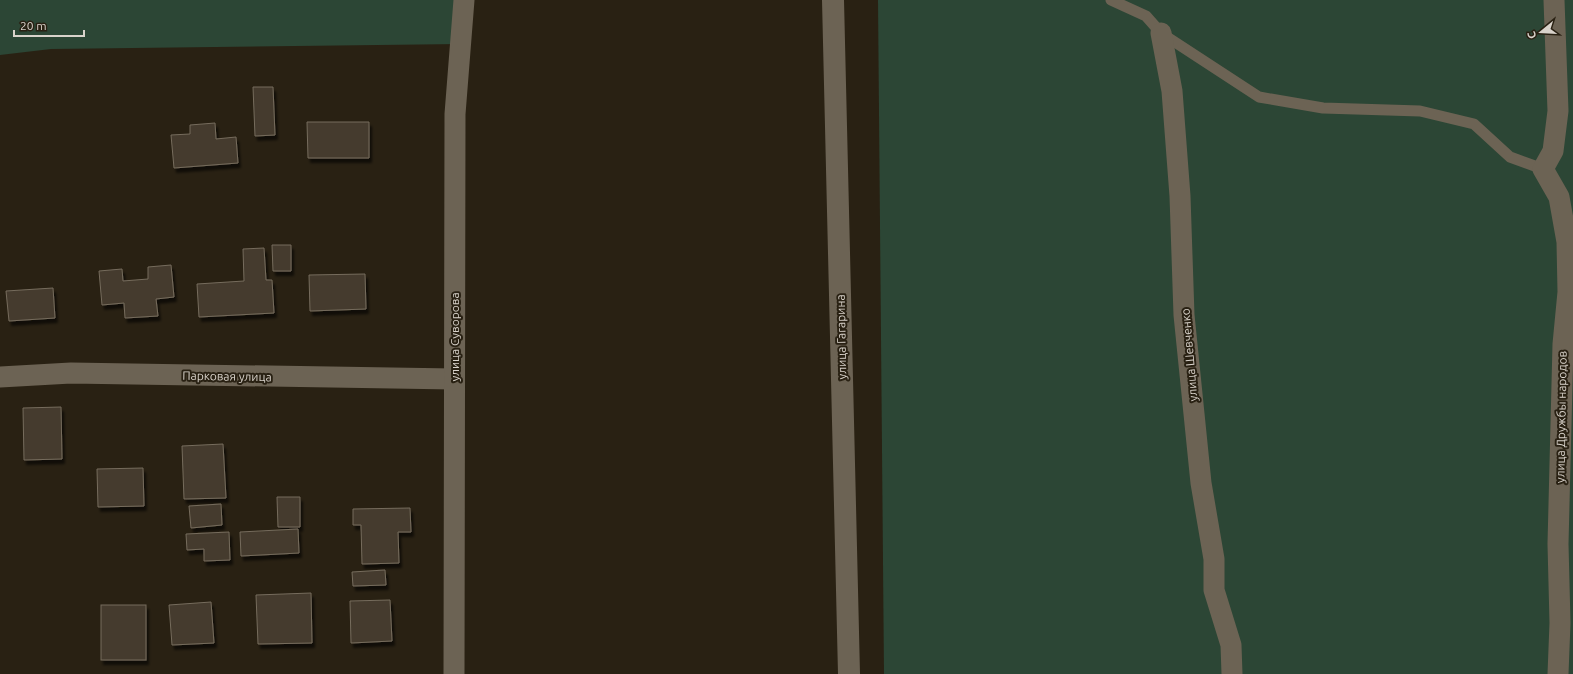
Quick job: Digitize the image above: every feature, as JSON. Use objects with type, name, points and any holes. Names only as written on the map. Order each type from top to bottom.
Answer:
[{"type":"street","name":"улица Суворова","points":[[454,674],[456,114],[464,0]]},
{"type":"street","name":"улица Гагарина","points":[[833,0],[849,674]]},
{"type":"street","points":[[1543,169],[1553,151],[1558,111],[1554,0]]},
{"type":"street","name":"улица Шевченко","points":[[1161,33],[1172,99],[1180,196],[1184,315],[1201,483],[1214,559],[1214,590],[1231,645],[1232,674]]},
{"type":"street","name":"улица Дружбы народов","points":[[1543,169],[1559,197],[1570,265],[1562,352],[1558,544],[1566,612],[1558,674]]},
{"type":"street","name":"Парковая улица","points":[[0,377],[71,373],[454,379]]},
{"type":"lane","points":[[1111,0],[1146,16],[1161,33],[1259,97],[1323,108],[1420,111],[1474,124],[1510,157],[1543,169]]},
{"type":"green space","points":[[0,0],[464,0],[461,44],[51,49],[0,55]]},
{"type":"green space","points":[[878,0],[1573,0],[1573,674],[884,674]]},
{"type":"building","points":[[253,87],[273,87],[275,135],[255,136]]},
{"type":"building","points":[[307,122],[369,122],[369,158],[308,158]]},
{"type":"building","points":[[215,123],[216,139],[236,137],[238,163],[174,168],[171,135],[190,134],[190,125]]},
{"type":"building","points":[[272,245],[291,245],[291,271],[273,271]]},
{"type":"building","points":[[264,248],[266,280],[272,280],[274,313],[199,317],[197,284],[244,281],[243,249]]},
{"type":"building","points":[[171,265],[174,297],[156,299],[158,316],[125,318],[124,303],[102,305],[99,271],[122,269],[123,281],[148,279],[148,267]]},
{"type":"building","points":[[365,274],[366,309],[310,311],[309,275]]},
{"type":"building","points":[[53,288],[55,318],[9,321],[6,291]]},
{"type":"building","points":[[61,407],[62,459],[24,460],[23,408]]},
{"type":"building","points":[[223,444],[226,498],[184,499],[182,446]]},
{"type":"building","points":[[143,468],[144,506],[98,507],[97,469]]},
{"type":"building","points":[[277,497],[300,497],[300,527],[278,527]]},
{"type":"building","points":[[221,504],[222,525],[191,528],[189,506]]},
{"type":"building","points":[[410,508],[411,532],[398,532],[399,563],[362,564],[361,525],[353,525],[353,509]]},
{"type":"building","points":[[298,529],[299,553],[241,556],[240,532]]},
{"type":"building","points":[[229,532],[230,560],[204,561],[204,549],[187,550],[186,534]]},
{"type":"building","points":[[385,570],[386,585],[353,586],[352,572]]},
{"type":"building","points":[[311,593],[312,643],[258,644],[256,595]]},
{"type":"building","points":[[390,600],[392,641],[351,643],[350,601]]},
{"type":"building","points":[[211,602],[214,643],[172,645],[169,605]]},
{"type":"building","points":[[101,605],[146,605],[146,660],[101,660]]}]
